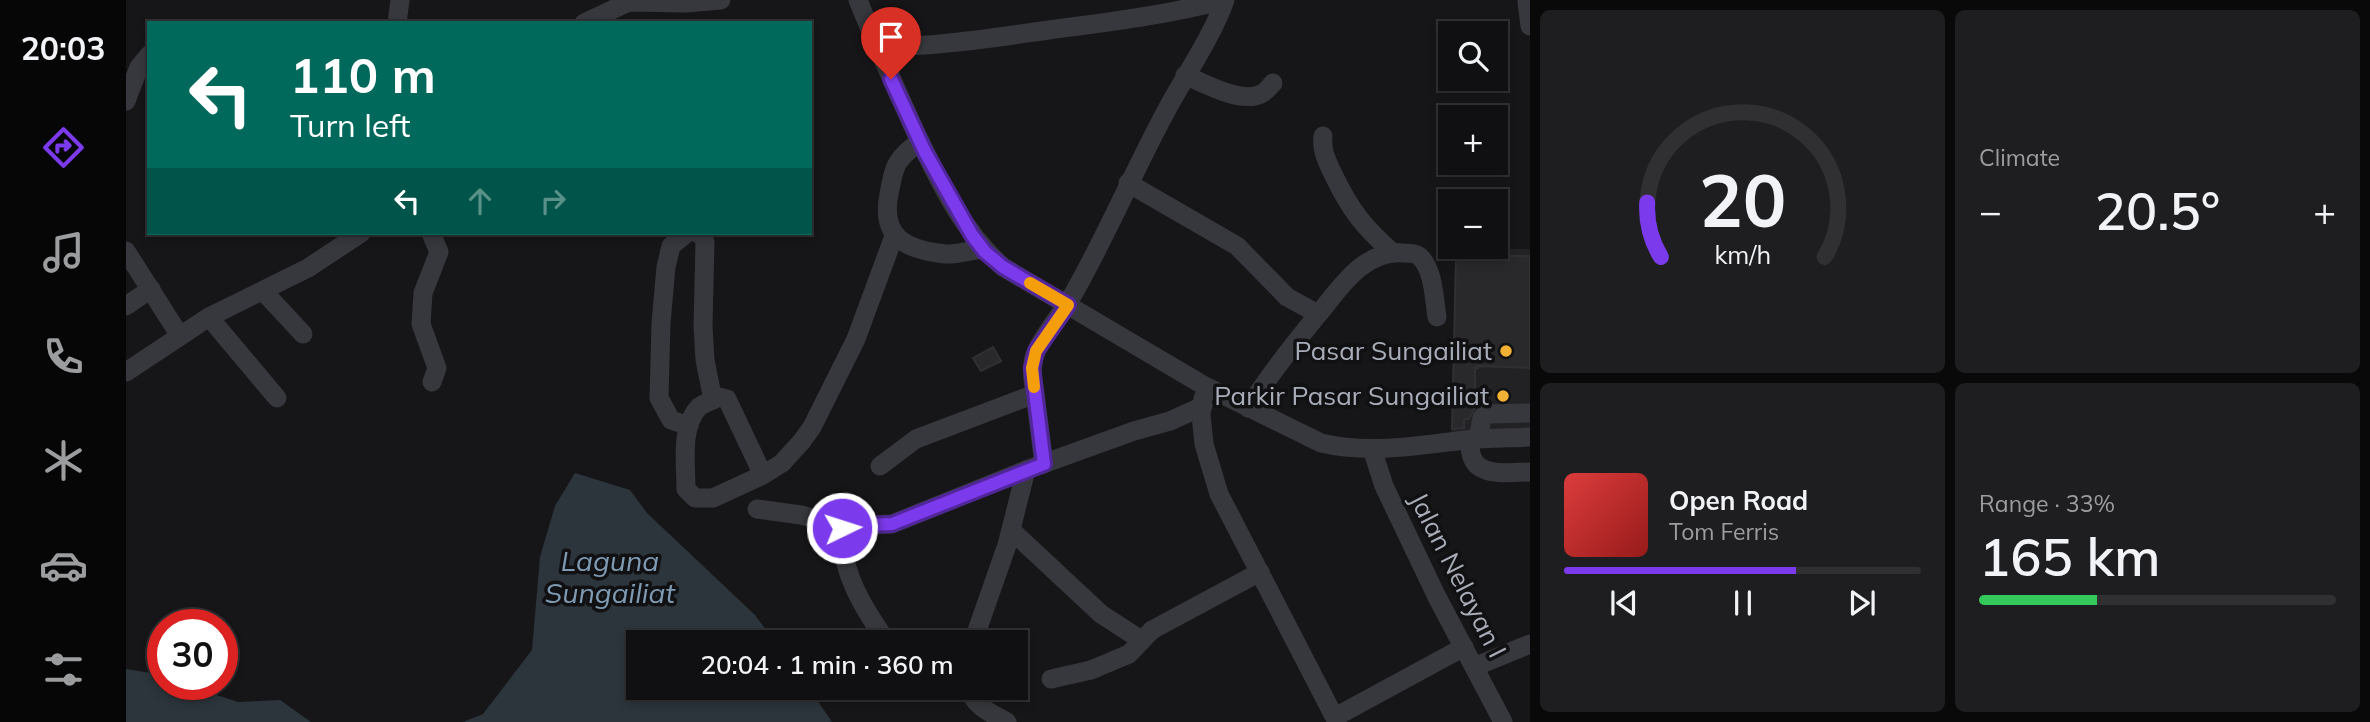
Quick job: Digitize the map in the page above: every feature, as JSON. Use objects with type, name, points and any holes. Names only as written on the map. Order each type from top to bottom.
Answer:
[{"type":"street","points":[[397,21],[400,0]]},
{"type":"street","points":[[588,21],[629,2],[721,0]]},
{"type":"street","points":[[858,0],[920,141],[949,197],[972,235],[1003,267],[1203,385],[1321,443],[1376,463],[1474,439],[1530,437]]},
{"type":"street","points":[[1527,2],[1530,26]]},
{"type":"street","points":[[879,52],[958,43],[1166,4],[1192,9],[1222,6]]},
{"type":"street","points":[[977,630],[1035,467],[1035,394],[1032,368],[1036,351],[1068,305],[1222,6]]},
{"type":"street","points":[[126,101],[138,60]]},
{"type":"street","points":[[1185,75],[1218,90],[1245,96],[1263,94],[1273,83]]},
{"type":"street","points":[[1323,136],[1325,157],[1349,207],[1392,252]]},
{"type":"street","points":[[920,141],[901,156],[894,167],[887,200],[887,220],[894,236],[910,245],[947,254],[983,249]]},
{"type":"street","points":[[1129,183],[1237,246],[1287,297],[1318,314]]},
{"type":"street","points":[[126,372],[209,317],[308,268],[358,235]]},
{"type":"street","points":[[431,235],[439,252],[423,293],[421,330],[437,368],[432,382]]},
{"type":"street","points":[[685,235],[671,246],[666,267],[659,398],[671,419],[689,426]]},
{"type":"street","points":[[701,235],[705,242],[705,360],[713,400]]},
{"type":"street","points":[[763,475],[729,402],[723,397],[700,407],[690,420],[687,434],[686,484],[690,495],[698,500],[713,498],[763,475],[782,463],[812,427],[856,339],[894,236]]},
{"type":"street","points":[[126,251],[180,336]]},
{"type":"street","points":[[1248,408],[1287,350],[1339,286],[1355,271],[1392,252],[1419,256],[1430,275],[1437,317]]},
{"type":"street","points":[[126,306],[151,289]]},
{"type":"street","points":[[263,291],[303,334]]},
{"type":"street","points":[[209,317],[277,398]]},
{"type":"street","points":[[1203,385],[1201,415],[1204,444],[1217,487],[1336,720],[1464,648]]},
{"type":"street","points":[[880,466],[916,439],[1035,394]]},
{"type":"street","points":[[757,509],[801,515],[843,526],[892,524],[1035,467],[1134,431],[1170,421],[1203,405]]},
{"type":"street","points":[[1530,413],[1486,414],[1474,439],[1472,458],[1479,468],[1486,471],[1530,472]]},
{"type":"street","name":"Jalan Nelayan I","points":[[1376,463],[1437,597],[1503,722]]},
{"type":"street","points":[[843,526],[848,571],[858,597],[879,630]]},
{"type":"street","points":[[1011,530],[1072,589],[1116,625],[1141,640]]},
{"type":"street","points":[[1051,679],[1091,670],[1129,654],[1152,630],[1260,572]]},
{"type":"street","points":[[1474,667],[1530,644]]},
{"type":"street","points":[[974,700],[1007,722]]},
{"type":"shaded area","name":"Pasar Sungailiat","points":[[1508,249],[1530,249],[1530,437],[1451,442],[1457,259],[1508,259]]},
{"type":"water","name":"Laguna Sungailiat","points":[[575,473],[630,490],[647,513],[755,615],[766,630],[626,630],[626,700],[817,700],[832,722],[463,722],[483,714],[532,650],[540,557],[555,506]]},
{"type":"water","points":[[126,669],[147,672],[147,700],[280,700],[311,722],[126,722]]},
{"type":"building","name":"Pasar Sungailiat","points":[[1508,256],[1530,256],[1530,368],[1475,368],[1475,408],[1469,419],[1464,419],[1464,428],[1452,429],[1456,259],[1508,259]]},
{"type":"building","points":[[993,347],[1001,361],[981,371],[973,358]]},
{"type":"slow traffic","points":[[1030,283],[1068,305],[1036,351],[1032,368],[1034,387]]},
{"type":"place","name":"Pasar Sungailiat","points":[[1506,351]]},
{"type":"place","name":"Parkir Pasar Sungailiat","points":[[1503,396]]},
{"type":"route","points":[[842,528],[850,524],[892,524],[1044,464],[1032,368],[1036,351],[1068,305],[1003,267],[985,252],[949,197],[891,79]]}]
